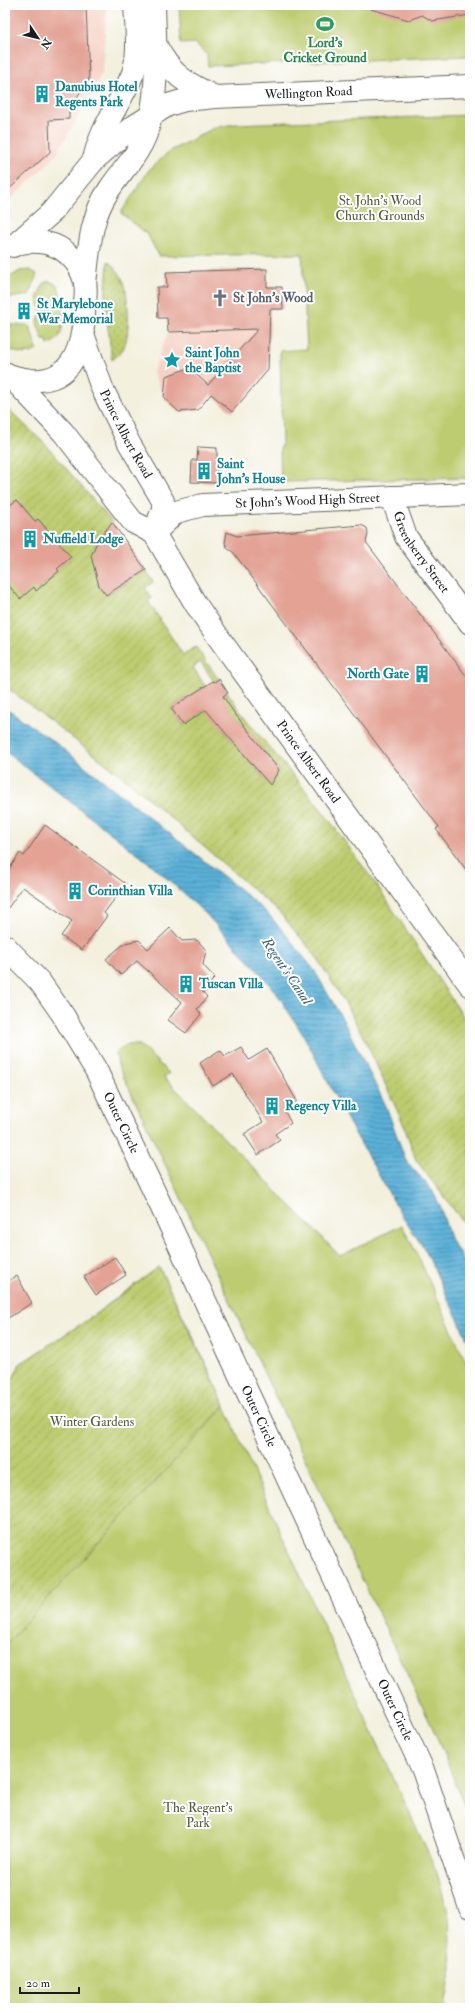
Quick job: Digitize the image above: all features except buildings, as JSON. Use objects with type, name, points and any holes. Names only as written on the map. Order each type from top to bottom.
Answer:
[{"type":"main road","points":[[94,160],[97,143],[133,72],[137,50],[135,5]]},
{"type":"main road","points":[[7,374],[36,380],[54,376],[74,360],[79,350],[83,334],[89,246],[101,204],[108,191],[141,145],[151,114],[155,70],[154,5]]},
{"type":"main road","points":[[155,43],[165,62],[175,74],[215,97]]},
{"type":"main road","name":"Wellington Road","points":[[11,248],[51,213],[94,160],[131,128],[151,114],[175,103],[215,97],[470,86]]},
{"type":"main road","points":[[11,248],[40,242],[57,247],[73,257],[80,268],[86,283]]},
{"type":"main road","name":"Prince Albert Road","points":[[83,334],[102,388],[129,443],[163,501],[163,509],[154,533],[191,597],[221,641],[470,985]]},
{"type":"main road","points":[[7,374],[63,432],[134,522],[154,533]]},
{"type":"main road","name":"St John's Wood High Street","points":[[154,533],[176,512],[203,505],[470,494]]},
{"type":"main road","name":"Greenberry Street","points":[[392,497],[406,537],[470,623]]},
{"type":"main road","name":"Outer Circle","points":[[5,946],[40,982],[63,1015],[99,1077],[162,1208],[423,1770],[470,1908]]},
{"type":"shaded area","name":"Danubius Hotel Regents Park","points":[[5,5],[107,5],[102,72],[85,106],[53,159],[5,204]]},
{"type":"shaded area","points":[[268,329],[268,370],[232,412],[213,396],[207,399],[198,410],[179,412],[164,398],[153,372],[168,332]]},
{"type":"green space","name":"Lord's Cricket Ground","points":[[179,5],[470,5],[470,56],[208,66],[207,55],[195,43],[181,44]]},
{"type":"green space","name":"St. John's Wood Church Grounds","points":[[470,115],[470,478],[281,482],[280,446],[282,446],[280,351],[307,349],[302,254],[159,256],[147,234],[121,213],[149,170],[170,151],[216,127],[236,124]]},
{"type":"green space","points":[[108,261],[118,271],[122,278],[128,303],[126,343],[121,352],[112,360],[105,303]]},
{"type":"green space","points":[[30,270],[37,274],[29,295],[10,298],[5,307],[5,280],[20,271]]},
{"type":"green space","points":[[49,281],[57,285],[59,289],[63,317],[62,330],[59,337],[48,345],[47,340],[43,340],[37,323],[41,312],[37,298],[44,283]]},
{"type":"green space","points":[[5,315],[11,325],[26,325],[30,327],[37,350],[24,354],[13,351],[5,346]]},
{"type":"green space","points":[[5,406],[47,446],[112,522],[97,542],[94,550],[99,586],[107,595],[146,570],[153,582],[145,588],[152,598],[148,601],[183,655],[196,647],[218,679],[214,682],[201,662],[193,667],[205,686],[171,708],[183,725],[214,705],[228,693],[246,719],[321,809],[378,887],[470,1027],[470,1231],[416,1160],[403,1123],[366,1042],[344,1001],[315,955],[279,912],[127,780],[5,686],[5,581],[34,587],[37,590],[59,571],[57,569],[70,557],[38,519],[35,521],[17,500],[5,508]],"holes":[[[238,718],[279,770],[270,785],[223,730]]]},
{"type":"green space","points":[[126,1045],[140,1045],[169,1073],[164,1077],[340,1256],[402,1225],[418,1256],[470,1371],[470,1819],[436,1735],[118,1065],[116,1053]]},
{"type":"green space","name":"The Regent's Park","points":[[159,1267],[208,1368],[283,1538],[436,1870],[449,1916],[451,1970],[445,2008],[5,2008],[5,1381],[14,1377],[20,1364],[86,1321]]},
{"type":"green space","name":"Winter Gardens","points":[[159,1267],[225,1406],[22,1626],[5,1647],[5,1381],[14,1377],[20,1364],[86,1321]]},
{"type":"water","name":"Regent's Canal","points":[[5,707],[57,744],[242,891],[267,913],[314,970],[343,1020],[386,1106],[406,1161],[432,1190],[440,1206],[450,1238],[470,1271],[470,1345],[425,1250],[402,1216],[348,1121],[305,1038],[280,998],[262,975],[206,914],[153,866],[5,751]]},
{"type":"place","name":"Lord's Cricket Ground","points":[[325,24]]},
{"type":"place","name":"Danubius Hotel Regents Park","points":[[42,94]]},
{"type":"place","name":"St John's Wood","points":[[220,298]]},
{"type":"place","name":"St Marylebone War Memorial","points":[[24,311]]},
{"type":"place","name":"Saint John the Baptist","points":[[172,360]]},
{"type":"place","name":"Saint John's House","points":[[204,471]]},
{"type":"place","name":"Nuffield Lodge","points":[[30,539]]},
{"type":"place","name":"North Gate","points":[[422,674]]},
{"type":"place","name":"Corinthian Villa","points":[[75,891]]},
{"type":"place","name":"Tuscan Villa","points":[[186,984]]},
{"type":"place","name":"Regency Villa","points":[[272,1106]]}]
